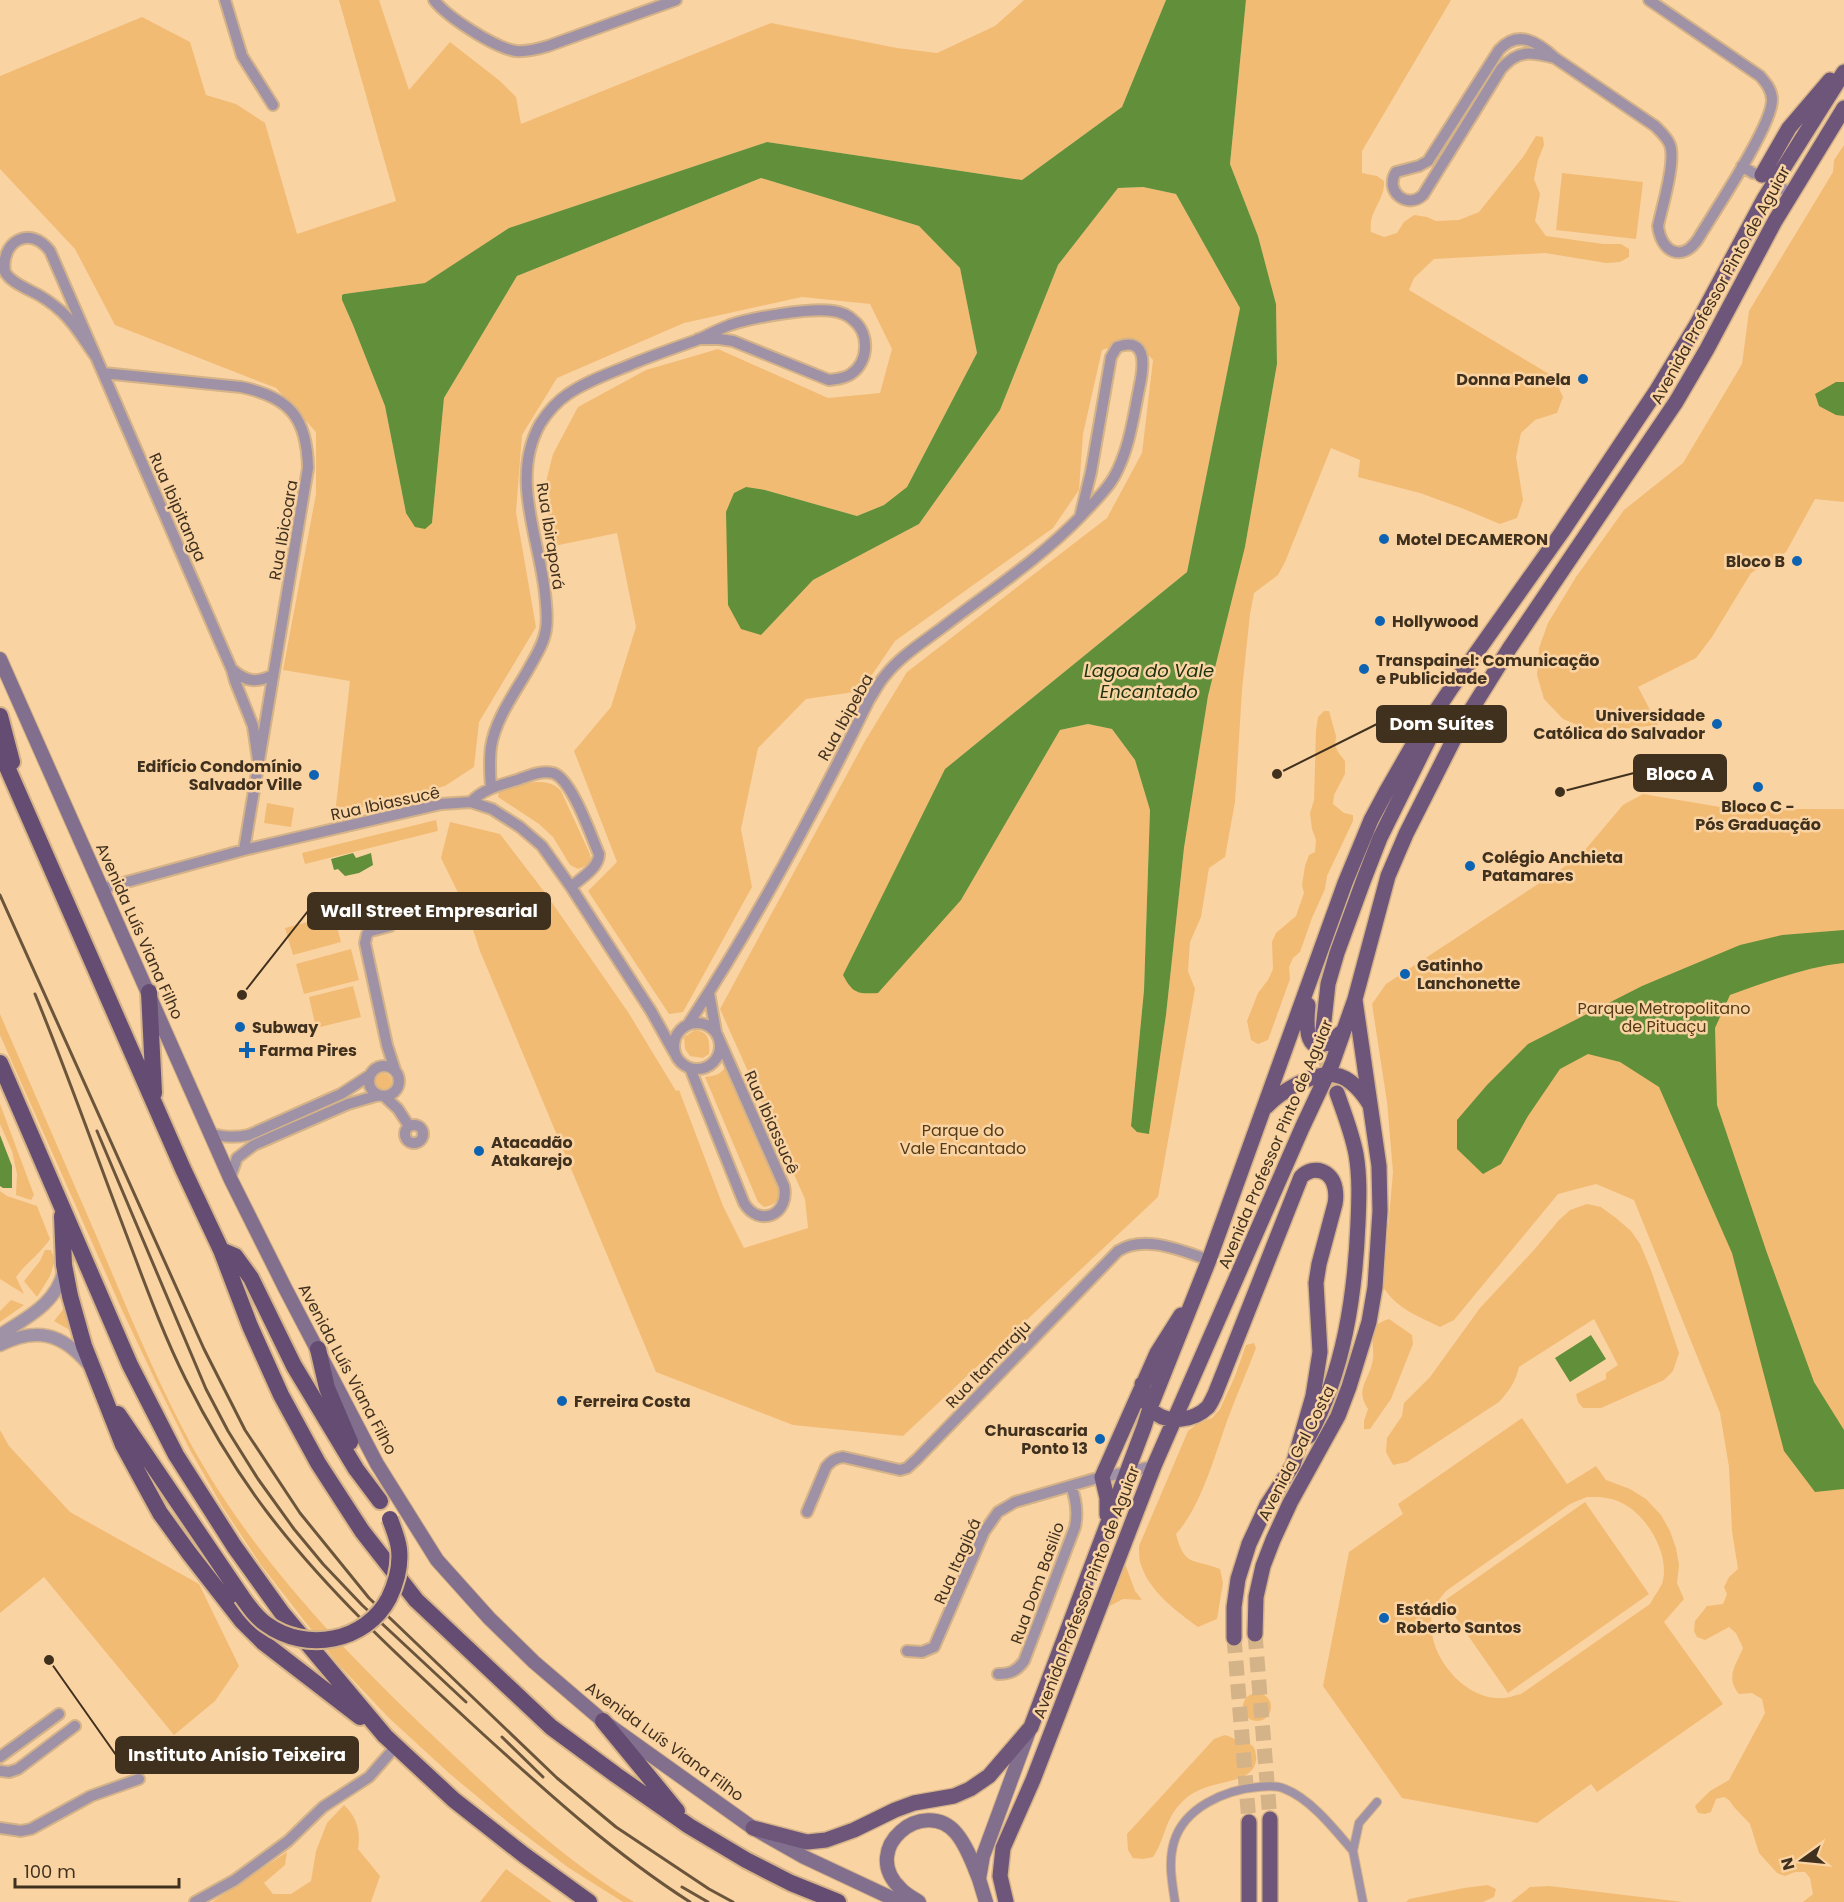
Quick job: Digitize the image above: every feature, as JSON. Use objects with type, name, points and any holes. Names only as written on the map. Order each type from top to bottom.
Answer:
[{"type":"highway","points":[[0,716],[22,801]]},
{"type":"highway","points":[[0,751],[183,1169],[221,1250],[250,1326],[286,1404],[318,1462],[362,1531],[416,1600],[551,1727],[689,1826],[746,1860],[791,1883],[838,1902]]},
{"type":"highway","points":[[149,992],[155,1103]]},
{"type":"highway","points":[[0,1063],[130,1365],[176,1455],[234,1546],[282,1613],[391,1741]]},
{"type":"highway","points":[[61,1207],[64,1265],[77,1321],[94,1371],[123,1445],[160,1513],[189,1553],[242,1621],[264,1643],[391,1741],[454,1800],[524,1856],[589,1902]]},
{"type":"highway","points":[[221,1250],[235,1256],[251,1278],[294,1366],[356,1469],[380,1502]]},
{"type":"highway","points":[[108,1402],[124,1422],[253,1612],[267,1625],[295,1638],[313,1641],[332,1640],[354,1632],[370,1622],[383,1608],[394,1587],[399,1569],[399,1549],[390,1519],[341,1423],[327,1388],[318,1349]]},
{"type":"highway","points":[[603,1721],[689,1826]]},
{"type":"main road","points":[[1768,179],[1772,158],[1789,128],[1844,64]]},
{"type":"main road","name":"Avenida Professor Pinto de Aguiar","points":[[753,1828],[814,1843],[840,1836],[905,1807],[954,1796],[970,1789],[989,1776],[1031,1727],[1150,1408],[1209,1260],[1345,883],[1371,820],[1413,745],[1562,532],[1657,390],[1697,324],[1768,179],[1844,72]]},
{"type":"main road","name":"Avenida Professor Pinto de Aguiar","points":[[1006,1902],[1000,1876],[1003,1848],[1033,1780],[1154,1466],[1327,1075],[1355,999],[1388,876],[1397,852],[1458,731],[1527,620],[1565,568],[1676,402],[1707,350],[1775,220],[1844,108]]},
{"type":"main road","name":"Avenida Luís Viana Filho","points":[[0,659],[230,1178],[377,1464],[437,1560],[489,1618],[534,1662],[603,1721],[753,1828],[804,1857],[900,1902]]},
{"type":"main road","points":[[1323,1030],[1328,984],[1364,879],[1380,838],[1436,725],[1450,690]]},
{"type":"main road","points":[[1311,981],[1306,1023],[1307,1037],[1315,1044],[1323,1045],[1344,1031]]},
{"type":"main road","name":"Avenida Gal Costa","points":[[1255,1634],[1256,1597],[1263,1566],[1273,1540],[1338,1416],[1369,1322],[1375,1287],[1380,1212],[1379,1166],[1355,999]]},
{"type":"main road","points":[[1265,1108],[1288,1089],[1304,1081],[1327,1075],[1335,1075],[1353,1084],[1372,1108]]},
{"type":"main road","points":[[1288,1089],[1294,1089],[1302,1095],[1304,1107],[1302,1128]]},
{"type":"main road","points":[[1234,1638],[1234,1608],[1238,1579],[1249,1544],[1267,1505],[1293,1465],[1327,1398],[1339,1364],[1352,1303],[1357,1259],[1359,1190],[1356,1156],[1349,1125],[1336,1093]]},
{"type":"main road","points":[[1142,1384],[1150,1408],[1161,1417],[1186,1419],[1208,1406],[1215,1394],[1301,1177],[1307,1172],[1317,1170],[1328,1174],[1335,1186],[1335,1204],[1316,1283],[1320,1352],[1313,1396],[1293,1465]]},
{"type":"main road","points":[[1107,1526],[1107,1497],[1102,1477],[1156,1353],[1197,1290]]},
{"type":"main road","points":[[979,1879],[982,1856],[1031,1727]]},
{"type":"main road","points":[[1270,1819],[1270,1902]]},
{"type":"main road","points":[[919,1902],[900,1889],[892,1878],[886,1859],[889,1845],[896,1834],[915,1823],[925,1821],[936,1822],[955,1832],[979,1879],[986,1902]]},
{"type":"main road","points":[[1249,1822],[1249,1902]]},
{"type":"street","points":[[225,0],[242,56],[273,105]]},
{"type":"street","points":[[434,0],[447,14],[493,43],[517,51],[531,51],[548,46],[676,0]]},
{"type":"street","points":[[1555,58],[1537,53],[1525,53],[1508,61],[1423,195],[1418,199],[1406,201],[1396,194],[1392,183],[1396,172],[1419,166],[1428,160],[1505,43],[1518,39],[1527,40],[1538,44],[1664,134],[1670,144],[1671,162],[1658,226],[1659,236],[1669,250],[1681,252],[1688,250],[1694,245],[1762,131],[1771,109],[1771,92],[1760,76],[1649,0]]},
{"type":"street","points":[[1753,147],[1772,158]]},
{"type":"street","points":[[1742,166],[1791,194]]},
{"type":"street","name":"Rua Ibipitanga","points":[[96,357],[63,313],[48,301],[9,278],[3,270],[1,261],[2,252],[7,244],[15,239],[34,239],[44,243],[50,251],[232,670],[253,726],[259,767]]},
{"type":"street","name":"Rua Ibiraporá","points":[[491,788],[490,747],[495,730],[536,657],[546,630],[544,585],[526,489],[527,463],[532,443],[540,424],[552,407],[590,381],[732,325],[757,318],[834,311],[848,315],[858,323],[864,332],[866,344],[859,366],[851,374],[841,379],[829,380],[734,341],[698,339]]},
{"type":"street","name":"Rua Ibipeba","points":[[689,1023],[776,879],[869,700],[884,677],[918,646],[1064,535],[1101,495],[1113,478],[1123,459],[1129,438],[1144,363],[1143,356],[1134,346],[1117,347],[1111,357],[1091,472],[1080,517]]},
{"type":"street","name":"Rua Ibicoara","points":[[103,373],[241,387],[259,391],[277,399],[290,409],[299,420],[305,435],[308,468],[244,850]]},
{"type":"street","points":[[232,670],[248,681],[257,681],[273,675]]},
{"type":"street","points":[[471,802],[491,788],[544,772],[559,776],[566,783],[599,854],[598,862],[594,867],[571,887]]},
{"type":"street","name":"Rua Ibiassucê","points":[[101,889],[244,850],[441,804],[471,802],[482,804],[501,813],[542,846],[651,1011],[674,1052]]},
{"type":"street","points":[[390,926],[371,931],[366,934],[365,939],[369,968],[387,1045],[399,1079],[398,1109]]},
{"type":"street","points":[[709,993],[717,1036],[719,1053],[710,1064],[697,1069],[683,1065],[677,1059],[673,1045],[678,1032],[689,1023],[703,1023],[710,1026],[717,1036]]},
{"type":"street","name":"Rua Ibiassucê","points":[[651,1011],[664,1024],[678,1032]]},
{"type":"street","name":"Rua Ibiassucê","points":[[690,1068],[744,1203],[752,1213],[762,1216],[773,1215],[785,1200],[784,1186],[717,1036]]},
{"type":"street","points":[[387,1045],[370,1084],[375,1092],[398,1109],[409,1126]]},
{"type":"street","points":[[210,1133],[224,1138],[249,1135],[341,1094],[374,1071],[386,1066],[395,1070]]},
{"type":"street","points":[[230,1178],[237,1158],[254,1145],[348,1104],[389,1095],[397,1089]]},
{"type":"street","name":"Rua Itamaraju","points":[[807,1512],[830,1461],[843,1457],[900,1470],[907,1468],[1125,1246],[1138,1243],[1157,1245],[1178,1249],[1209,1260]]},
{"type":"street","points":[[0,1335],[36,1311],[53,1295],[59,1286],[64,1265]]},
{"type":"street","points":[[0,1345],[30,1334],[41,1334],[63,1341],[94,1371]]},
{"type":"street","name":"Rua Itagibá","points":[[907,1651],[922,1652],[934,1647],[984,1532],[998,1512],[1015,1502],[1102,1477],[1154,1466]]},
{"type":"street","name":"Rua Dom Basilio","points":[[998,1674],[1013,1672],[1020,1667],[1076,1527],[1076,1504],[1071,1486]]},
{"type":"street","points":[[0,1757],[59,1714]]},
{"type":"street","points":[[0,1771],[9,1772],[18,1769],[75,1726]]},
{"type":"street","points":[[195,1902],[235,1880],[288,1841],[323,1807],[369,1777],[391,1741]]},
{"type":"street","points":[[0,1828],[21,1831],[31,1829],[91,1796],[139,1779]]},
{"type":"street","points":[[1175,1902],[1170,1869],[1174,1842],[1183,1823],[1215,1797],[1246,1788],[1267,1786],[1284,1788],[1302,1798],[1332,1826],[1353,1851]]},
{"type":"street","points":[[1363,1902],[1353,1851],[1359,1823],[1377,1802]]},
{"type":"green space","name":"Parque do Vale Encantado","points":[[339,0],[379,0],[409,90],[450,42],[500,81],[516,97],[521,124],[771,23],[897,48],[937,53],[995,26],[1024,0],[1166,0],[1122,107],[1022,180],[767,142],[509,228],[426,283],[342,295],[342,300],[385,406],[406,513],[432,523],[444,398],[517,276],[761,178],[919,226],[960,268],[977,353],[907,487],[884,505],[857,516],[765,490],[761,635],[813,580],[919,524],[1000,410],[1058,265],[1118,188],[1143,187],[1176,194],[1240,308],[1187,572],[945,769],[961,900],[1060,730],[1088,724],[1112,729],[1135,760],[1150,810],[1144,990],[1131,1125],[1149,1134],[1166,1015],[1184,848],[1208,696],[1245,547],[1277,364],[1276,304],[1258,236],[1230,164],[1246,0],[1451,0],[1362,151],[1362,173],[1377,176],[1384,181],[1382,195],[1372,218],[1371,232],[1384,237],[1397,233],[1404,222],[1414,215],[1436,221],[1459,220],[1479,212],[1523,157],[1536,136],[1543,137],[1544,145],[1534,179],[1540,194],[1535,221],[1546,236],[1603,244],[1621,244],[1629,249],[1629,257],[1620,262],[1606,263],[1545,253],[1434,259],[1414,278],[1409,290],[1554,377],[1563,397],[1557,413],[1535,420],[1521,433],[1516,457],[1523,500],[1517,518],[1500,524],[1420,493],[1358,477],[1360,460],[1331,448],[1285,562],[1278,575],[1254,593],[1242,690],[1235,802],[1225,857],[1209,868],[1201,917],[1190,942],[1188,971],[1195,989],[1158,1197],[903,1436],[793,1425],[656,1372],[480,951],[467,911],[441,858],[450,822],[500,834],[546,894],[628,1012],[676,1091],[679,1090],[723,1206],[744,1248],[808,1228],[805,1199],[720,1009],[865,741],[907,672],[1107,518],[1142,453],[1153,360],[1134,340],[1102,350],[1083,434],[1079,490],[1053,528],[895,641],[861,691],[806,699],[758,748],[741,829],[752,887],[683,1012],[669,1014],[588,891],[617,862],[574,751],[611,707],[636,627],[617,533],[554,546],[544,490],[553,454],[578,407],[646,370],[718,349],[828,398],[880,393],[892,349],[870,304],[802,297],[684,323],[557,378],[522,435],[516,512],[536,627],[479,722],[474,767],[445,786],[335,814],[350,681],[283,670],[316,494],[316,432],[276,388],[115,325],[75,249],[0,169],[0,76],[142,17],[190,42],[206,95],[236,104],[265,123],[297,234],[396,201]]},
{"type":"green space","points":[[1844,145],[1844,502],[1815,499],[1786,552],[1751,573],[1712,637],[1696,658],[1638,687],[1658,725],[1594,732],[1563,719],[1544,699],[1537,675],[1539,648],[1548,623],[1576,577],[1624,510],[1683,463],[1742,364],[1749,311],[1833,172],[1834,160]]},
{"type":"green space","points":[[1562,173],[1643,182],[1636,239],[1556,230]]},
{"type":"green space","points":[[1324,711],[1329,711],[1336,736],[1335,745],[1345,761],[1345,774],[1334,795],[1333,804],[1344,813],[1353,815],[1353,821],[1327,876],[1325,889],[1300,952],[1293,958],[1289,967],[1290,979],[1268,1040],[1258,1044],[1251,1040],[1247,1021],[1258,993],[1273,969],[1272,942],[1276,933],[1296,916],[1304,893],[1302,885],[1305,866],[1309,855],[1315,852],[1316,840],[1310,813],[1314,800],[1316,731],[1318,717]]},
{"type":"green space","points":[[536,782],[556,786],[561,791],[590,854],[591,861],[588,865],[578,869],[570,865],[553,837],[539,824],[498,797],[499,791]]},
{"type":"green space","name":"Parque Metropolitano de Pituaçu","points":[[1643,794],[1732,809],[1844,809],[1844,1902],[1803,1902],[1813,1894],[1810,1878],[1805,1872],[1795,1872],[1785,1876],[1777,1873],[1759,1853],[1750,1824],[1729,1800],[1724,1797],[1716,1799],[1711,1812],[1705,1814],[1698,1813],[1695,1806],[1710,1791],[1729,1780],[1765,1713],[1762,1699],[1752,1693],[1739,1694],[1735,1688],[1733,1671],[1743,1648],[1736,1633],[1729,1627],[1705,1640],[1697,1637],[1694,1631],[1695,1621],[1707,1606],[1723,1604],[1727,1594],[1724,1587],[1729,1577],[1738,1569],[1732,1531],[1729,1467],[1720,1413],[1634,1200],[1596,1184],[1558,1194],[1454,1320],[1440,1327],[1401,1306],[1383,1287],[1393,1172],[1387,1102],[1372,1004],[1386,984],[1579,857],[1623,805]]},
{"type":"green space","points":[[267,803],[294,808],[291,827],[264,823]]},
{"type":"green space","points":[[436,820],[438,831],[305,864],[302,853]]},
{"type":"green space","points":[[334,915],[341,942],[293,955],[285,928]]},
{"type":"green space","points":[[351,949],[359,980],[304,994],[296,964]]},
{"type":"green space","points":[[353,986],[361,1017],[316,1028],[309,997]]},
{"type":"green space","points":[[0,1014],[166,1396],[193,1448],[249,1535],[315,1615],[386,1691],[544,1837],[610,1887],[634,1902],[623,1902],[569,1868],[509,1823],[450,1774],[389,1718],[338,1664],[261,1565],[222,1506],[190,1450],[157,1384],[0,1035]]},
{"type":"green space","points":[[695,1030],[706,1035],[709,1041],[709,1054],[703,1058],[690,1056],[685,1049],[684,1037]]},
{"type":"green space","points":[[725,1067],[781,1188],[777,1201],[768,1206],[764,1207],[758,1202],[705,1077],[714,1076]]},
{"type":"green space","points":[[383,1073],[389,1076],[392,1082],[389,1088],[383,1091],[377,1088],[374,1082],[377,1076]]},
{"type":"green space","points":[[0,1104],[34,1195],[31,1200],[16,1195],[17,1174],[12,1151],[0,1124]]},
{"type":"green space","points":[[0,1191],[7,1196],[37,1206],[50,1239],[16,1277],[24,1294],[0,1279]]},
{"type":"green space","points":[[1587,1204],[1601,1207],[1616,1218],[1631,1231],[1640,1244],[1679,1353],[1673,1371],[1664,1380],[1601,1408],[1583,1408],[1576,1394],[1606,1379],[1606,1373],[1618,1365],[1594,1319],[1519,1367],[1512,1386],[1499,1402],[1407,1462],[1393,1465],[1386,1452],[1387,1438],[1402,1416],[1404,1403],[1430,1377],[1480,1308],[1559,1220],[1570,1210]]},
{"type":"green space","points":[[45,1250],[51,1250],[55,1260],[50,1276],[37,1297],[24,1281],[40,1261]]},
{"type":"green space","points":[[11,1300],[24,1305],[0,1322],[0,1311]]},
{"type":"green space","points":[[68,1303],[75,1333],[54,1321]]},
{"type":"green space","points":[[1389,1319],[1412,1335],[1413,1344],[1391,1399],[1370,1429],[1364,1429],[1368,1409],[1362,1395],[1373,1359],[1373,1334],[1378,1324]]},
{"type":"green space","points":[[1254,1343],[1256,1348],[1200,1495],[1185,1523],[1176,1534],[1179,1545],[1187,1557],[1220,1569],[1223,1583],[1217,1619],[1198,1627],[1173,1607],[1151,1584],[1140,1563],[1139,1546],[1188,1431],[1198,1423],[1212,1418],[1220,1409],[1246,1345]]},
{"type":"green space","name":"Estádio Roberto Santos","points":[[1522,1418],[1567,1484],[1596,1466],[1606,1480],[1630,1489],[1646,1499],[1661,1515],[1676,1548],[1679,1565],[1677,1583],[1684,1599],[1664,1622],[1723,1704],[1597,1792],[1591,1784],[1537,1823],[1402,1798],[1323,1686],[1349,1552],[1403,1514],[1398,1504]],"holes":[[[1587,1497],[1601,1497],[1619,1502],[1641,1518],[1655,1538],[1660,1550],[1664,1573],[1662,1584],[1650,1604],[1521,1694],[1503,1698],[1488,1697],[1474,1692],[1450,1672],[1441,1659],[1431,1630],[1434,1608],[1446,1591],[1570,1504]]]},
{"type":"green space","points":[[0,1430],[9,1446],[70,1512],[199,1584],[239,1666],[215,1701],[174,1735],[44,1577],[0,1613]]},
{"type":"green space","points":[[1585,1502],[1649,1594],[1508,1693],[1444,1601]]},
{"type":"green space","points":[[1124,1561],[1135,1591],[1142,1600],[1123,1599],[1106,1608]]},
{"type":"green space","points":[[1257,1693],[1267,1697],[1271,1707],[1267,1717],[1257,1721],[1247,1717],[1243,1707],[1247,1697]]},
{"type":"green space","points":[[1225,1735],[1253,1746],[1256,1755],[1252,1770],[1246,1775],[1204,1788],[1188,1796],[1172,1815],[1153,1857],[1133,1858],[1128,1850],[1127,1834],[1214,1739]]},
{"type":"green space","points":[[344,1805],[357,1825],[358,1849],[380,1876],[371,1902],[212,1902],[287,1852],[285,1865],[264,1883],[273,1894],[291,1894],[311,1881],[316,1851],[327,1823]]},
{"type":"green space","points":[[506,1869],[552,1902],[480,1902]]},
{"type":"green space","points":[[1488,1885],[1496,1889],[1494,1897],[1483,1902],[1406,1902],[1409,1899]]},
{"type":"green space","points":[[1549,1886],[1683,1902],[1511,1902],[1530,1887]]},
{"type":"water","name":"Lagoa do Vale Encantado","points":[[1166,0],[1246,0],[1230,164],[1258,236],[1276,304],[1277,364],[1245,547],[1208,696],[1184,848],[1166,1015],[1149,1134],[1137,1132],[1131,1126],[1144,990],[1150,810],[1135,760],[1112,729],[1088,724],[1060,730],[961,900],[878,993],[857,992],[843,975],[945,769],[1187,572],[1240,308],[1176,194],[1143,187],[1118,188],[1058,265],[1000,410],[919,524],[813,580],[761,635],[741,629],[728,605],[726,512],[734,493],[746,487],[765,490],[857,516],[884,505],[907,487],[977,353],[960,268],[919,226],[761,178],[517,276],[444,398],[432,523],[425,529],[415,527],[406,513],[385,406],[342,300],[342,295],[425,283],[509,228],[767,142],[1022,180],[1122,107]]},
{"type":"water","points":[[1836,382],[1844,382],[1844,416],[1836,415],[1819,406],[1815,394]]},
{"type":"water","points":[[353,853],[356,858],[371,853],[373,865],[359,873],[345,876],[338,869],[334,870],[331,859]]},
{"type":"water","points":[[1844,930],[1844,963],[1801,971],[1730,995],[1715,1028],[1717,1105],[1814,1382],[1844,1430],[1844,1489],[1815,1492],[1784,1451],[1732,1253],[1659,1087],[1620,1062],[1588,1054],[1560,1069],[1528,1116],[1501,1164],[1483,1174],[1457,1149],[1457,1120],[1487,1085],[1528,1044],[1642,986],[1740,945],[1782,935]]},
{"type":"water","points":[[0,1135],[12,1166],[12,1188],[0,1186]]},
{"type":"water","points":[[1591,1335],[1606,1359],[1570,1382],[1555,1358]]},
{"type":"tunnel","points":[[1323,1033],[1325,1059],[1337,1093]]},
{"type":"tunnel","points":[[1255,1634],[1270,1819]]},
{"type":"tunnel","points":[[1234,1638],[1249,1822]]},
{"type":"railway","points":[[0,895],[204,1349],[245,1430],[300,1513],[369,1598],[557,1778],[616,1827],[709,1889],[733,1902]]},
{"type":"railway","points":[[35,994],[169,1344],[214,1431],[267,1512],[291,1543],[343,1601],[427,1682],[558,1802],[635,1864],[690,1902]]},
{"type":"railway","points":[[97,1131],[206,1389],[228,1431],[258,1479],[323,1564],[362,1605],[466,1702]]},
{"type":"railway","points":[[502,1737],[543,1777]]},
{"type":"railway","points":[[682,1887],[708,1902]]},
{"type":"place","name":"Donna Panela","points":[[1583,379]]},
{"type":"place","name":"Motel DECAMERON","points":[[1384,539]]},
{"type":"place","name":"Bloco B","points":[[1797,561]]},
{"type":"place","name":"Hollywood","points":[[1380,621]]},
{"type":"place","name":"Transpainel: Comunicação e Publicidade","points":[[1364,669]]},
{"type":"place","name":"Universidade Católica do Salvador","points":[[1717,724]]},
{"type":"place","name":"Dom Suítes","points":[[1277,774]]},
{"type":"place","name":"Edifício Condomínio Salvador Ville","points":[[314,775]]},
{"type":"place","name":"Bloco C - Pós Graduação","points":[[1758,787]]},
{"type":"place","name":"Bloco A","points":[[1560,792]]},
{"type":"place","name":"Colégio Anchieta Patamares","points":[[1470,866]]},
{"type":"place","name":"Gatinho Lanchonette","points":[[1405,974]]},
{"type":"place","name":"Wall Street Empresarial","points":[[242,995]]},
{"type":"place","name":"Subway","points":[[240,1027]]},
{"type":"place","name":"Farma Pires","points":[[247,1050]]},
{"type":"place","name":"Atacadão Atakarejo","points":[[479,1151]]},
{"type":"place","name":"Ferreira Costa","points":[[562,1401]]},
{"type":"place","name":"Churascaria Ponto 13","points":[[1100,1439]]},
{"type":"place","name":"Estádio Roberto Santos","points":[[1384,1618]]},
{"type":"place","name":"Instituto Anísio Teixeira","points":[[49,1660]]}]
